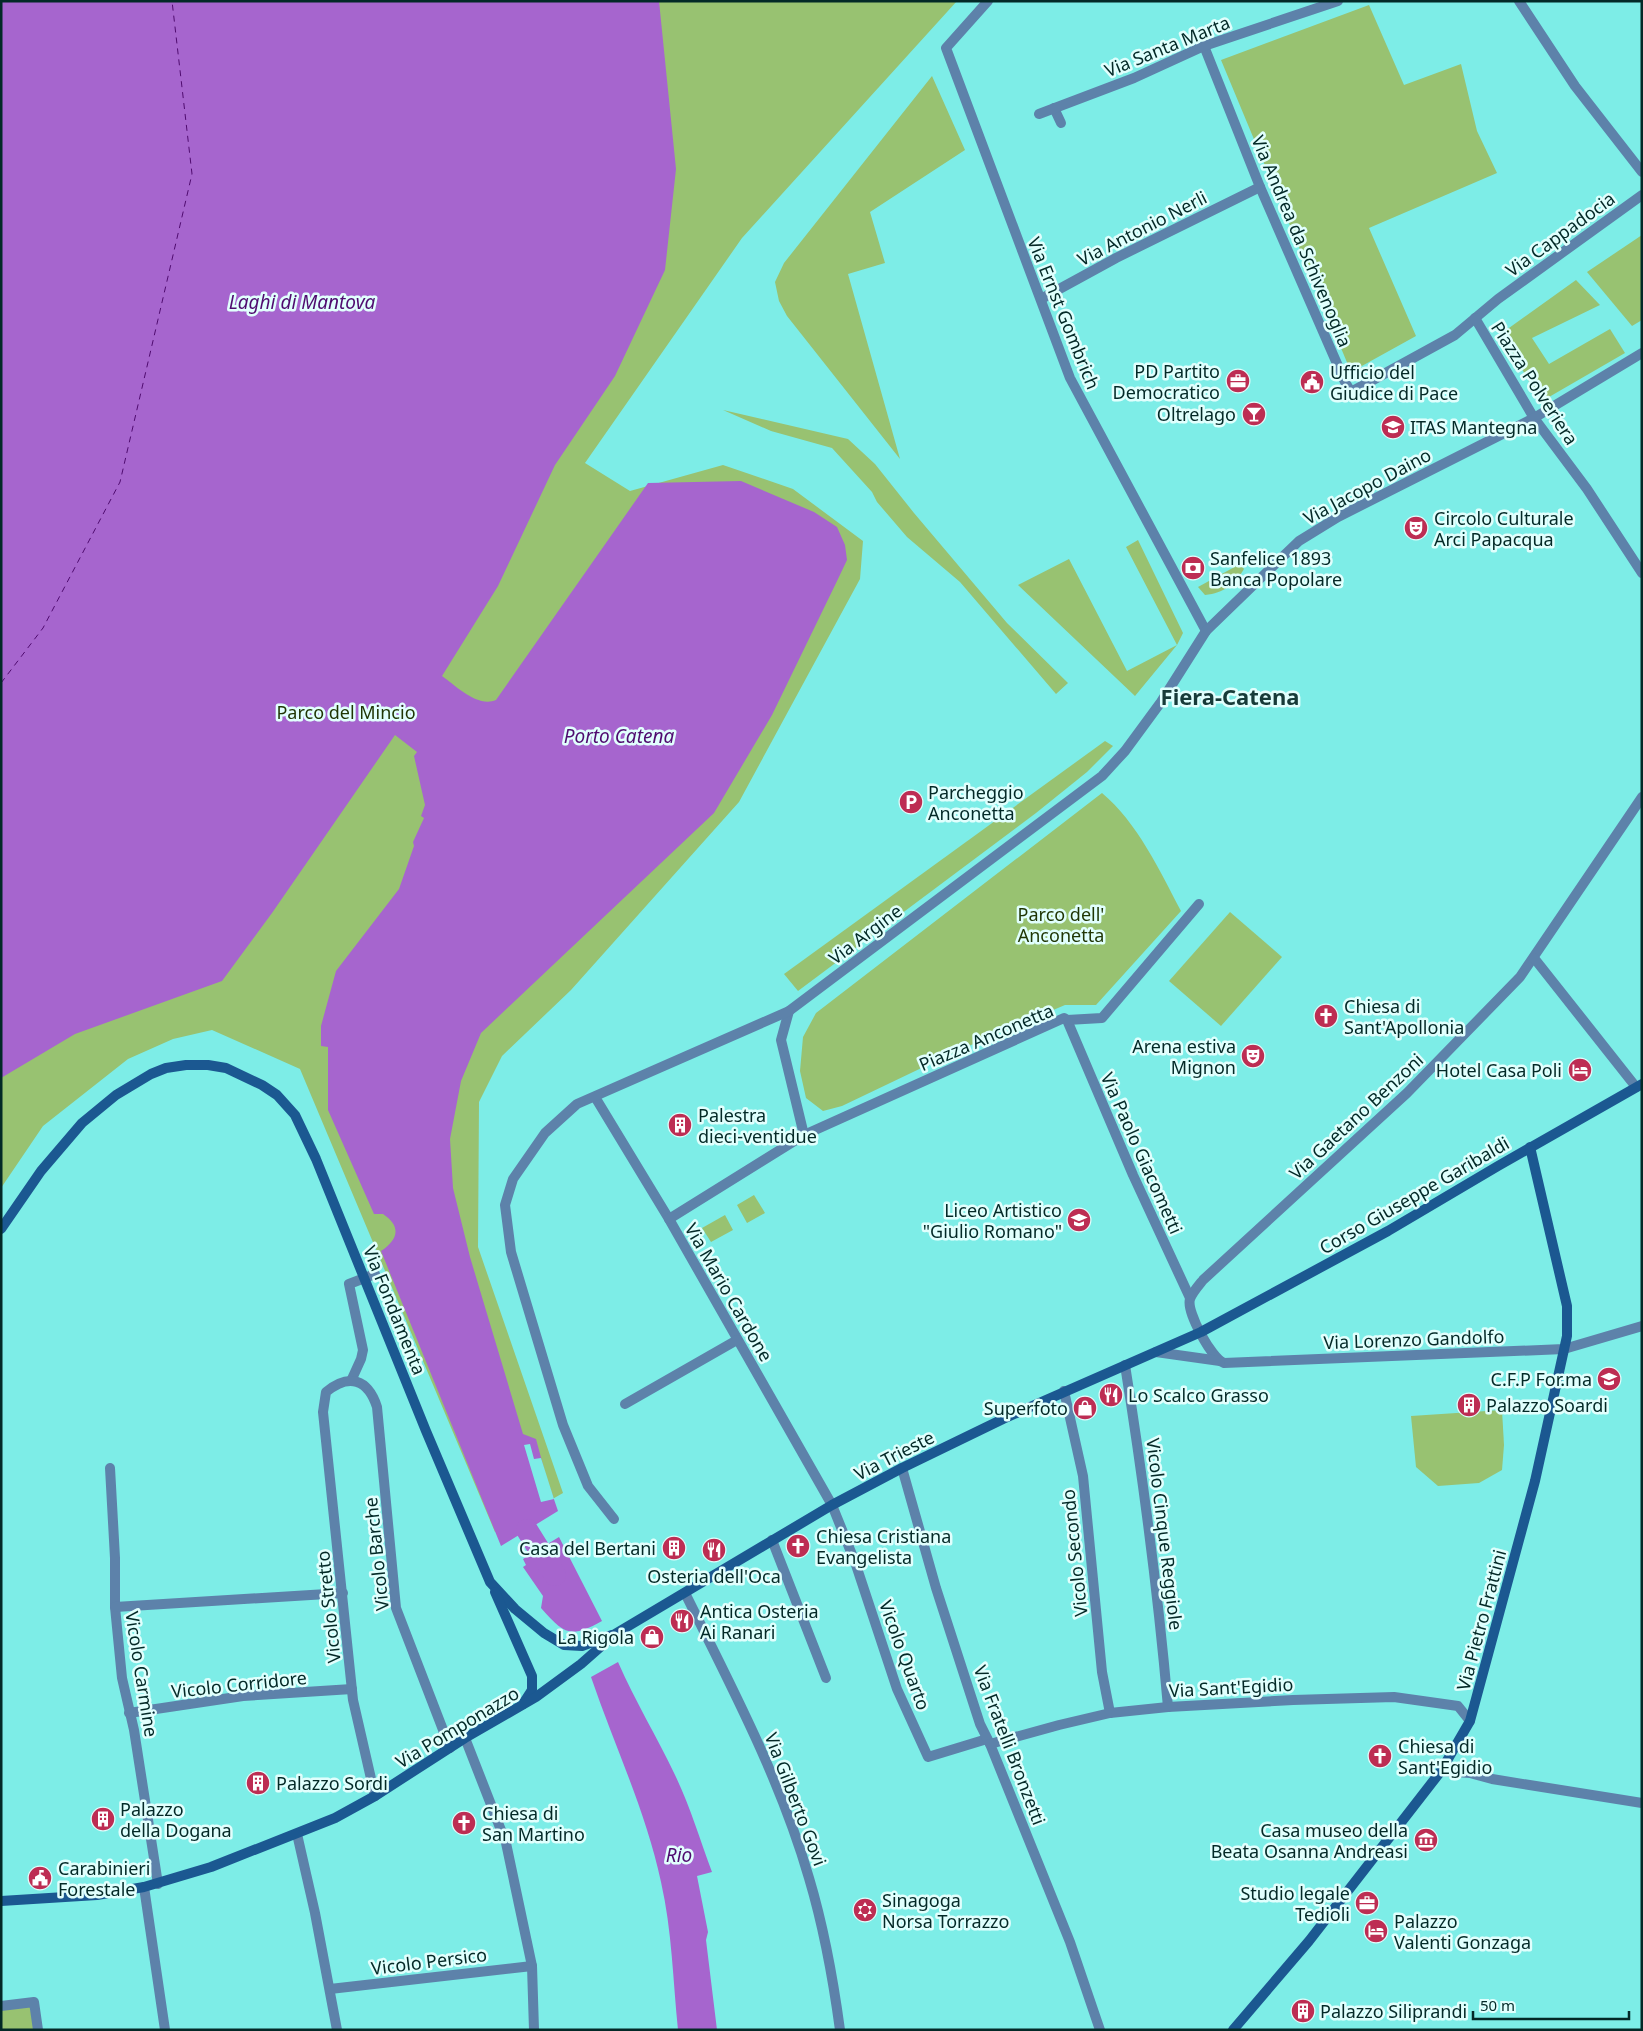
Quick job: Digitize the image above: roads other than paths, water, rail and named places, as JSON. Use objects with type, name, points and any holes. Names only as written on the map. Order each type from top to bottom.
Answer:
[{"type":"main road","name":"Via Fondamenta","points":[[1,1229],[41,1171],[82,1124],[130,1086],[151,1074],[166,1068],[186,1065],[208,1065],[226,1068],[262,1084],[277,1095],[295,1115],[316,1159],[426,1431],[532,1676],[532,1690],[523,1705]]},
{"type":"main road","name":"Corso Giuseppe Garibaldi","points":[[1201,1332],[1350,1252],[1639,1086]]},
{"type":"main road","name":"Via Pietro Frattini","points":[[1233,2030],[1309,1941],[1441,1771],[1470,1721],[1535,1481],[1567,1336],[1567,1306],[1530,1147]]},
{"type":"main road","name":"Via Trieste","points":[[581,1664],[615,1634],[772,1540],[902,1468],[1064,1391],[1201,1332]]},
{"type":"main road","name":"Via Fondamenta","points":[[490,1582],[515,1609],[557,1641]]},
{"type":"main road","name":"Via Trieste","points":[[557,1641],[577,1646],[615,1634]]},
{"type":"main road","name":"Via Pomponazzo","points":[[1,1901],[87,1896],[158,1884],[211,1867],[297,1834],[335,1818],[375,1796],[466,1738],[536,1697],[581,1664]]},
{"type":"street","name":"Via Ernst Gombrich","points":[[988,1],[946,48],[1070,378],[1206,631]]},
{"type":"street","name":"Via Santa Marta","points":[[1039,114],[1137,82],[1204,46],[1338,1]]},
{"type":"street","points":[[1519,1],[1575,86],[1642,172]]},
{"type":"street","name":"Via Andrea da Schivenoglia","points":[[1204,46],[1260,187],[1351,392],[1456,335],[1475,318]]},
{"type":"street","points":[[1054,108],[1061,123]]},
{"type":"street","name":"Via Antonio Nerli","points":[[1041,299],[1116,258],[1260,187]]},
{"type":"street","name":"Via Cappadocia","points":[[1475,318],[1498,299],[1642,196]]},
{"type":"street","name":"Piazza Polveriera","points":[[1475,318],[1534,418],[1587,489],[1642,573]]},
{"type":"street","name":"Via Jacopo Daino","points":[[1125,751],[1161,702],[1206,631],[1299,540],[1338,516],[1534,418],[1642,353]]},
{"type":"street","name":"Via Argine","points":[[614,1519],[588,1486],[563,1425],[511,1252],[505,1206],[513,1179],[545,1133],[577,1104],[789,1011],[1102,776],[1125,751]]},
{"type":"street","name":"Via Gaetano Benzoni","points":[[1190,1298],[1203,1280],[1406,1093],[1520,977],[1642,797]]},
{"type":"street","name":"Piazza Anconetta","points":[[669,1219],[804,1135],[1064,1018],[1067,1020],[1102,1018],[1199,904]]},
{"type":"street","points":[[1534,958],[1639,1086]]},
{"type":"street","points":[[789,1011],[781,1040],[804,1135]]},
{"type":"street","name":"Via Paolo Giacometti","points":[[1067,1020],[1133,1175],[1190,1298]]},
{"type":"street","name":"Via Mario Cardone","points":[[595,1097],[669,1219],[832,1506]]},
{"type":"street","points":[[351,1380],[363,1355],[363,1344],[349,1284],[375,1274]]},
{"type":"street","points":[[1190,1298],[1192,1318],[1214,1355],[1220,1361]]},
{"type":"street","name":"Via Lorenzo Gandolfo","points":[[1156,1352],[1220,1361],[1564,1349],[1642,1326]]},
{"type":"street","points":[[625,1404],[737,1340]]},
{"type":"street","name":"Vicolo Cinque Reggiole","points":[[1125,1365],[1140,1464],[1162,1641],[1168,1706]]},
{"type":"street","name":"Vicolo Barche","points":[[351,1380],[361,1382],[367,1388],[374,1396],[377,1407],[396,1608],[450,1748]]},
{"type":"street","name":"Vicolo Stretto","points":[[351,1380],[338,1384],[326,1392],[323,1412],[352,1689],[375,1796]]},
{"type":"street","name":"Vicolo Secondo","points":[[1064,1391],[1083,1476],[1102,1672],[1110,1713]]},
{"type":"street","name":"Vicolo Carmine","points":[[110,1468],[115,1558],[115,1607],[122,1678],[134,1730],[158,1884]]},
{"type":"street","name":"Via Fratelli Bronzetti","points":[[902,1468],[936,1588],[980,1724],[1070,1942],[1100,2030]]},
{"type":"street","name":"Vicolo Quarto","points":[[832,1506],[855,1562],[897,1689],[928,1757],[988,1741]]},
{"type":"street","points":[[772,1540],[826,1678]]},
{"type":"street","points":[[115,1607],[343,1593]]},
{"type":"street","name":"Via Gilberto Govi","points":[[685,1593],[741,1707],[778,1789],[811,1885],[830,1959],[840,2030]]},
{"type":"street","name":"Vicolo Corridore","points":[[129,1713],[243,1696],[352,1689]]},
{"type":"street","name":"Via Sant'Egidio","points":[[988,1741],[1110,1713],[1168,1706],[1394,1697],[1458,1706],[1470,1721]]},
{"type":"street","points":[[466,1738],[506,1843],[532,1966],[534,2030]]},
{"type":"street","points":[[1441,1771],[1470,1773],[1492,1779],[1642,1803]]},
{"type":"street","points":[[297,1834],[315,1913],[337,2030]]},
{"type":"street","points":[[144,1887],[165,2030]]},
{"type":"street","name":"Vicolo Persico","points":[[330,1989],[532,1966]]},
{"type":"street","points":[[1,2006],[34,2002],[38,2030]]},
{"type":"water","name":"Laghi di Mantova","points":[[1,1],[659,1],[676,169],[665,270],[615,376],[555,465],[498,586],[442,676],[475,699],[489,702],[496,700],[648,483],[741,481],[814,512],[837,527],[845,545],[847,560],[772,715],[714,813],[481,1033],[461,1081],[450,1139],[453,1188],[470,1257],[523,1434],[536,1439],[558,1511],[501,1546],[381,1251],[391,1242],[396,1232],[395,1228],[393,1223],[383,1214],[374,1214],[328,1110],[328,1047],[321,1046],[321,1026],[336,971],[399,889],[414,846],[413,842],[424,818],[421,816],[425,805],[414,756],[417,752],[395,735],[272,913],[222,981],[75,1034],[1,1078]]},
{"type":"water","points":[[559,1537],[602,1621],[575,1632],[568,1631],[556,1624],[541,1608],[543,1596],[523,1567],[526,1565],[523,1559]]},
{"type":"water","name":"Rio","points":[[618,1662],[680,1787],[712,1872],[697,1876],[708,1932],[706,1940],[717,2030],[678,2030],[668,1918],[655,1856],[591,1677]]},
{"type":"waterway","points":[[527,1530],[555,1575]]},
{"type":"place","name":"PD Partito Democratico","points":[[1238,381]]},
{"type":"place","name":"Ufficio del Giudice di Pace","points":[[1312,382]]},
{"type":"place","name":"Oltrelago","points":[[1254,414]]},
{"type":"place","name":"ITAS Mantegna","points":[[1393,427]]},
{"type":"place","name":"Circolo Culturale Arci Papacqua","points":[[1416,528]]},
{"type":"place","name":"Sanfelice 1893 Banca Popolare","points":[[1193,568]]},
{"type":"place","name":"Parcheggio Anconetta","points":[[911,802]]},
{"type":"place","name":"Chiesa di Sant'Apollonia","points":[[1326,1016]]},
{"type":"place","name":"Arena estiva Mignon","points":[[1253,1056]]},
{"type":"place","name":"Hotel Casa Poli","points":[[1580,1070]]},
{"type":"place","name":"Palestra dieci-ventidue","points":[[680,1125]]},
{"type":"place","name":"Liceo Artistico \"Giulio Romano\"","points":[[1079,1220]]},
{"type":"place","name":"C.F.P For.ma","points":[[1609,1379]]},
{"type":"place","name":"Lo Scalco Grasso","points":[[1111,1395]]},
{"type":"place","name":"Palazzo Soardi","points":[[1469,1405]]},
{"type":"place","name":"Superfoto","points":[[1085,1408]]},
{"type":"place","name":"Chiesa Cristiana Evangelista","points":[[798,1546]]},
{"type":"place","name":"Casa del Bertani","points":[[674,1548]]},
{"type":"place","name":"Osteria dell'Oca","points":[[714,1550]]},
{"type":"place","name":"Antica Osteria Ai Ranari","points":[[682,1621]]},
{"type":"place","name":"La Rigola","points":[[652,1637]]},
{"type":"place","name":"Chiesa di Sant'Egidio","points":[[1380,1756]]},
{"type":"place","name":"Palazzo Sordi","points":[[258,1783]]},
{"type":"place","name":"Palazzo della Dogana","points":[[103,1819]]},
{"type":"place","name":"Chiesa di San Martino","points":[[464,1823]]},
{"type":"place","name":"Casa museo della Beata Osanna Andreasi","points":[[1426,1840]]},
{"type":"place","name":"Carabinieri Forestale","points":[[40,1878]]},
{"type":"place","name":"Studio legale Tedioli","points":[[1367,1903]]},
{"type":"place","name":"Sinagoga Norsa Torrazzo","points":[[865,1910]]},
{"type":"place","name":"Palazzo Valenti Gonzaga","points":[[1376,1931]]},
{"type":"place","name":"Palazzo Siliprandi","points":[[1303,2011]]},
{"type":"district","name":"Fiera-Catena","points":[[1230,696]]},
{"type":"park label","name":"Parco del Mincio","points":[[346,712]]},
{"type":"park label","name":"Parco dell' Anconetta","points":[[1061,924]]},
{"type":"water label","name":"Porto Catena","points":[[619,736]]}]
